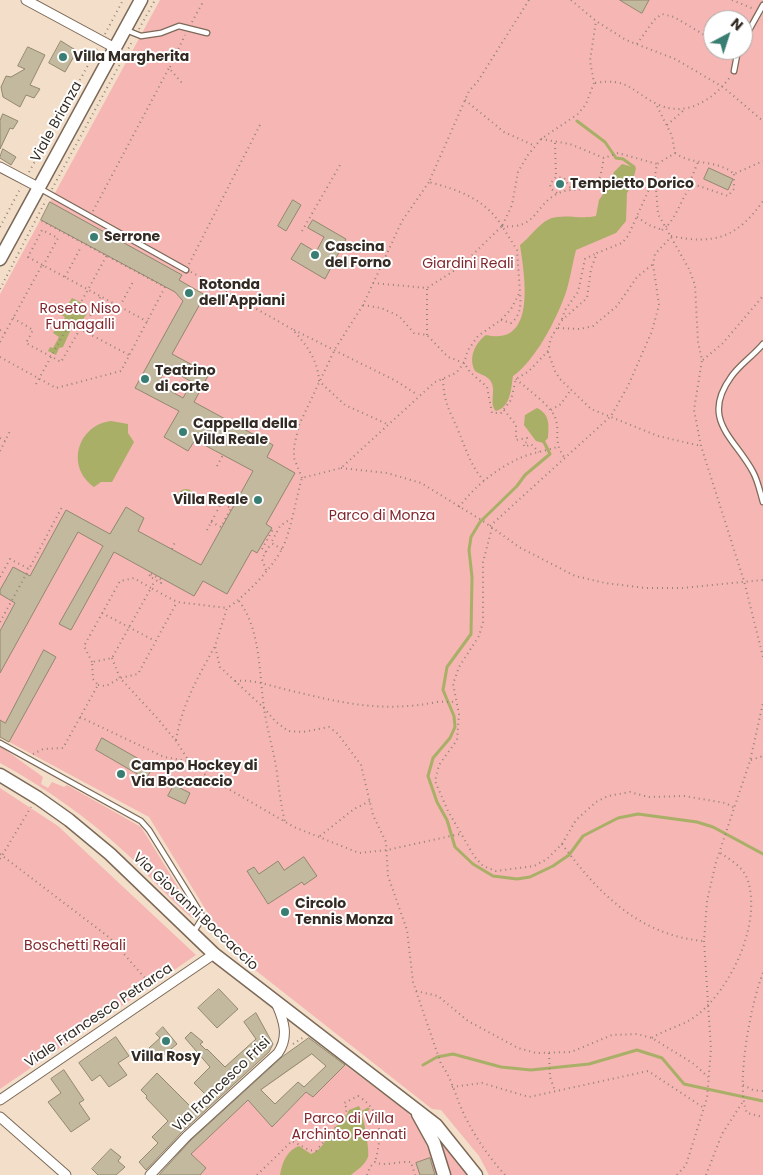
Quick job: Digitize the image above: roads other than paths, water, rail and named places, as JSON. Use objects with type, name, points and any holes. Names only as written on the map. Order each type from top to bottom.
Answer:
[{"type":"main road","name":"Viale Brianza","points":[[0,259],[115,48],[130,32],[141,0]]},
{"type":"main road","name":"Via Giovanni Boccaccio","points":[[0,775],[38,798],[76,826],[110,854],[214,954],[277,1005],[313,1030],[436,1126],[476,1175]]},
{"type":"main road","name":"Via Giovanni Boccaccio","points":[[416,1110],[434,1143],[444,1175]]},
{"type":"street","points":[[26,0],[115,48]]},
{"type":"street","points":[[0,167],[38,187]]},
{"type":"street","name":"Viale Francesco Petrarca","points":[[0,1100],[214,954]]},
{"type":"street","name":"Via Francesco Frisi","points":[[150,1175],[187,1136],[278,1053],[283,1046],[285,1030],[277,1005]]},
{"type":"street","points":[[0,1117],[66,1175]]},
{"type":"lane","points":[[753,23],[763,5]]},
{"type":"lane","points":[[130,32],[160,33],[179,26],[207,33]]},
{"type":"lane","points":[[734,71],[736,60]]},
{"type":"lane","points":[[38,187],[186,270]]},
{"type":"lane","points":[[763,344],[731,377],[721,396],[718,417],[725,433],[753,473],[763,502]]},
{"type":"lane","points":[[0,744],[146,825],[202,917],[192,934]]},
{"type":"waterway","points":[[577,121],[605,142],[616,158],[623,159],[634,167]]},
{"type":"waterway","points":[[542,438],[550,454],[525,475],[517,486],[480,522],[471,537],[469,550],[472,577],[471,634],[447,667],[443,690],[454,716],[455,727],[450,738],[433,758],[428,776],[437,802],[447,820],[455,847],[473,864],[493,876],[517,879],[530,877],[553,866],[569,855],[583,836],[618,818],[638,814],[697,822],[713,827],[763,854]]},
{"type":"waterway","points":[[423,1065],[437,1057],[453,1054],[501,1067],[531,1070],[589,1064],[637,1050],[662,1058],[684,1084],[763,1101]]},
{"type":"waterway","points":[[363,1112],[368,1109]]},
{"type":"place","name":"Villa Margherita","points":[[63,57]]},
{"type":"place","name":"Tempietto Dorico","points":[[560,184]]},
{"type":"place","name":"Serrone","points":[[94,237]]},
{"type":"place","name":"Cascina del Forno","points":[[315,255]]},
{"type":"place","name":"Rotonda dell'Appiani","points":[[189,293]]},
{"type":"place","name":"Teatrino di corte","points":[[145,379]]},
{"type":"place","name":"Cappella della Villa Reale","points":[[183,432]]},
{"type":"place","name":"Villa Reale","points":[[258,500]]},
{"type":"place","name":"Campo Hockey di Via Boccaccio","points":[[121,774]]},
{"type":"place","name":"Circolo Tennis Monza","points":[[285,912]]},
{"type":"place","name":"Villa Rosy","points":[[166,1041]]},
{"type":"park label","name":"Giardini Reali","points":[[468,264]]},
{"type":"park label","name":"Roseto Niso Fumagalli","points":[[80,318]]},
{"type":"park label","name":"Parco di Monza","points":[[382,516]]},
{"type":"park label","name":"Boschetti Reali","points":[[75,946]]},
{"type":"park label","name":"Parco di Villa Archinto Pennati","points":[[349,1128]]}]
